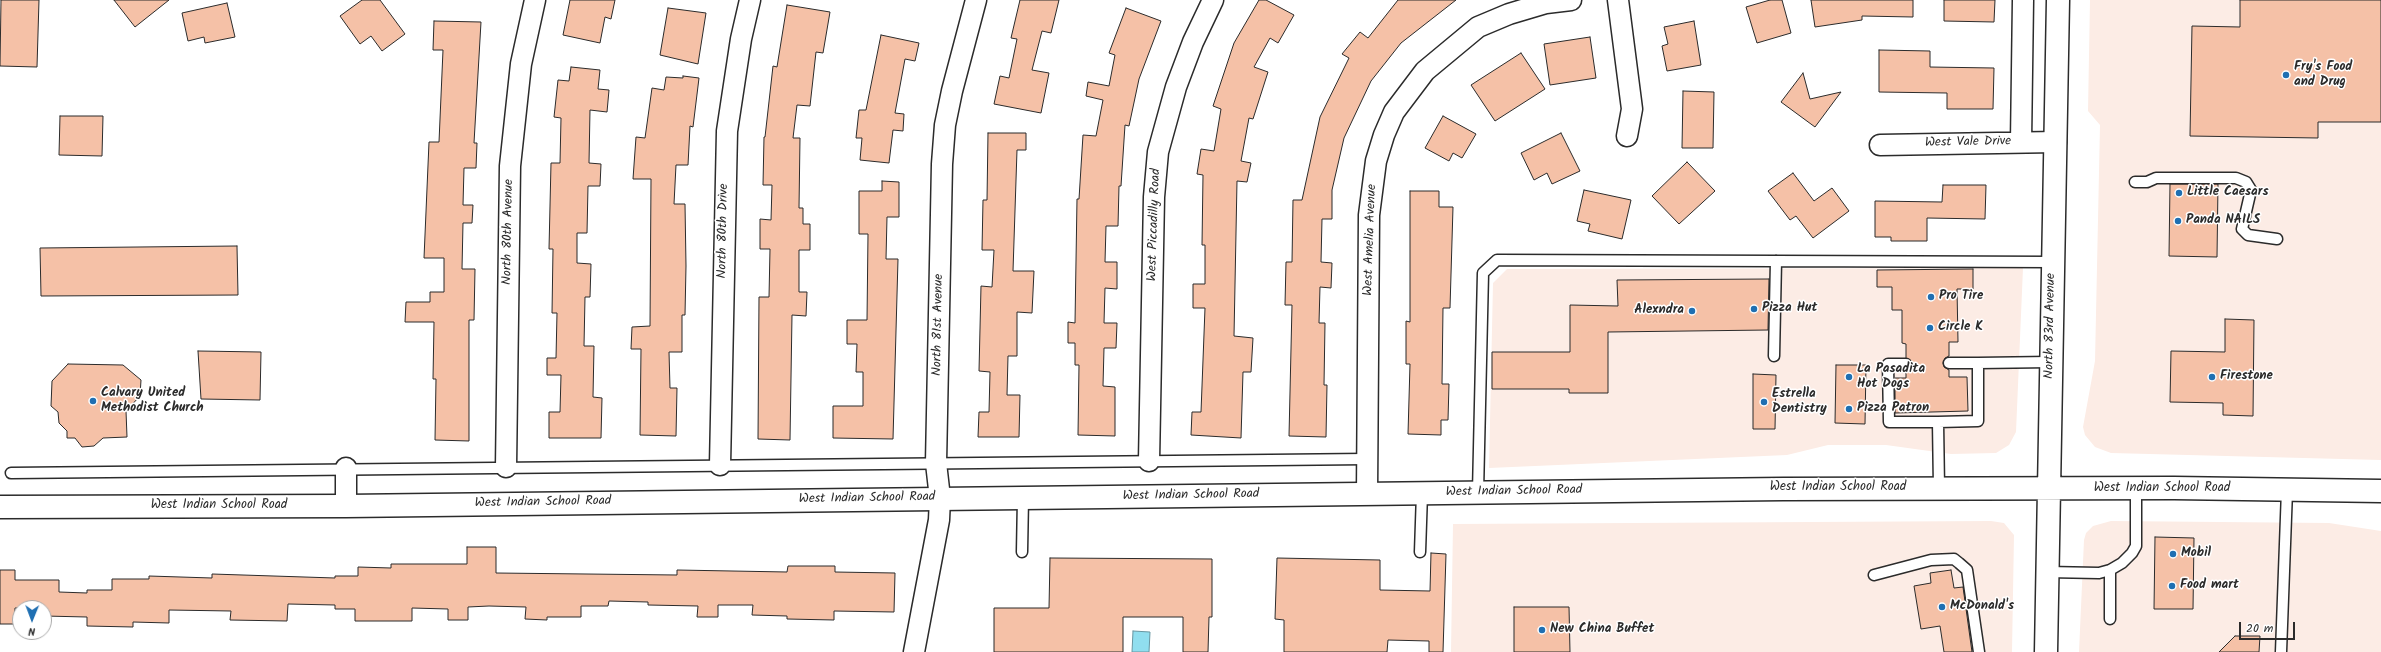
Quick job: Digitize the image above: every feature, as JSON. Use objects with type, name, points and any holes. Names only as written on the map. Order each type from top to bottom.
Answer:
[{"type":"main road","name":"North 83rd Avenue","points":[[2046,652],[2050,362],[2058,0]]},
{"type":"main road","name":"West Indian School Road","points":[[0,507],[346,506],[940,498],[1938,488],[2136,488],[2381,491]]},
{"type":"street","name":"North 80th Avenue","points":[[506,467],[510,166],[521,64],[535,0]]},
{"type":"street","name":"North 80th Drive","points":[[720,465],[727,131],[741,40],[750,0]]},
{"type":"street","name":"North 81st Avenue","points":[[914,652],[939,520],[940,498],[936,463],[942,164],[952,91],[976,0]]},
{"type":"street","name":"West Piccadilly Road","points":[[1149,461],[1154,197],[1158,152],[1176,87],[1193,42],[1213,0]]},
{"type":"street","name":"West Amelia Avenue","points":[[1367,494],[1369,215],[1376,161],[1384,135],[1394,112],[1426,71],[1478,27],[1509,14],[1546,3],[1571,0]]},
{"type":"street","points":[[1618,0],[1632,109],[1626,136]]},
{"type":"street","points":[[2021,142],[2023,0]]},
{"type":"street","name":"West Vale Drive","points":[[1880,145],[2056,142]]},
{"type":"street","points":[[346,468],[346,506]]},
{"type":"lane","points":[[2135,182],[2147,182],[2156,178],[2236,178],[2246,182],[2251,190],[2242,229],[2248,235],[2277,239]]},
{"type":"lane","points":[[1478,492],[1483,273],[1497,260],[2053,262]]},
{"type":"lane","points":[[1774,356],[1776,261]]},
{"type":"lane","points":[[1949,364],[2050,362]]},
{"type":"lane","points":[[1906,364],[1888,364],[1889,422],[1917,417],[1978,421],[1978,363]]},
{"type":"lane","points":[[1938,488],[1942,418]]},
{"type":"lane","points":[[11,473],[346,468],[1367,459]]},
{"type":"lane","points":[[2047,572],[2099,573],[2110,570],[2122,563],[2136,546],[2136,488]]},
{"type":"lane","points":[[2281,652],[2287,490]]},
{"type":"lane","points":[[1420,552],[1422,493]]},
{"type":"lane","points":[[1022,498],[1022,552]]},
{"type":"lane","points":[[1874,575],[1931,560],[1954,559],[1959,562],[1967,570],[1979,652]]},
{"type":"lane","points":[[2110,570],[2110,619]]},
{"type":"shaded area","points":[[2090,0],[2381,0],[2381,460],[2111,453],[2095,447],[2085,435],[2083,427],[2095,361],[2100,125],[2088,111]]},
{"type":"shaded area","points":[[2023,268],[2016,432],[2009,445],[1996,453],[1951,454],[1886,445],[1828,445],[1787,455],[1489,468],[1493,283],[1507,269]]},
{"type":"shaded area","points":[[1991,521],[2004,523],[2014,535],[2012,652],[1451,652],[1453,524]]},
{"type":"shaded area","points":[[2111,521],[2329,523],[2381,531],[2381,652],[2079,652],[2084,540],[2086,533],[2093,526]]},
{"type":"water","points":[[1133,631],[1150,632],[1149,652],[1132,652]]},
{"type":"building","points":[[1,0],[39,0],[37,67],[0,66]]},
{"type":"building","points":[[114,0],[169,0],[135,27]]},
{"type":"building","points":[[362,0],[380,0],[405,34],[382,51],[371,36],[360,44],[340,16]]},
{"type":"building","points":[[570,0],[615,0],[611,19],[605,17],[600,43],[563,35]]},
{"type":"building","points":[[1020,0],[1059,0],[1051,33],[1042,31],[1032,70],[1049,73],[1041,113],[994,104],[1000,76],[1009,78],[1017,39],[1011,38]]},
{"type":"building","points":[[1259,0],[1266,0],[1294,15],[1278,43],[1270,38],[1254,67],[1268,72],[1253,119],[1249,118],[1241,161],[1251,163],[1247,182],[1237,181],[1234,336],[1253,338],[1251,372],[1243,372],[1241,438],[1191,435],[1192,412],[1201,412],[1205,308],[1193,308],[1193,284],[1205,284],[1205,245],[1202,245],[1203,175],[1197,174],[1201,149],[1214,151],[1221,109],[1213,106],[1234,43]]},
{"type":"building","points":[[1398,0],[1456,0],[1401,43],[1371,81],[1344,138],[1332,190],[1332,219],[1322,219],[1321,262],[1332,263],[1331,288],[1320,287],[1319,323],[1325,323],[1324,385],[1327,385],[1326,437],[1289,436],[1292,305],[1285,305],[1286,262],[1292,262],[1293,200],[1302,200],[1320,117],[1349,58],[1342,54],[1360,32],[1368,38]]},
{"type":"building","points":[[1770,0],[1782,0],[1791,33],[1757,43],[1746,7]]},
{"type":"building","points":[[1811,0],[1913,0],[1913,17],[1862,16],[1862,20],[1815,27]]},
{"type":"building","points":[[1944,0],[1995,0],[1994,22],[1944,21]]},
{"type":"building","name":"Fry's Food and Drug","points":[[2240,0],[2381,0],[2381,122],[2318,122],[2318,138],[2190,136],[2192,26],[2240,27]]},
{"type":"building","points":[[227,3],[235,37],[205,43],[204,37],[188,41],[182,13]]},
{"type":"building","points":[[787,5],[830,12],[823,53],[816,52],[810,106],[797,105],[793,138],[800,138],[799,208],[803,208],[803,224],[810,224],[810,250],[799,250],[799,292],[807,292],[806,316],[792,315],[790,440],[758,439],[759,297],[769,297],[770,249],[760,249],[760,219],[771,220],[772,185],[763,185],[764,137],[773,66],[777,67]]},
{"type":"building","points":[[668,8],[706,13],[698,64],[660,55]]},
{"type":"building","points":[[1126,8],[1161,21],[1139,79],[1129,126],[1125,125],[1121,186],[1119,186],[1118,226],[1106,226],[1105,262],[1117,262],[1117,289],[1105,288],[1104,323],[1117,323],[1116,348],[1104,348],[1103,386],[1115,387],[1115,436],[1078,435],[1079,365],[1075,365],[1075,343],[1068,343],[1068,322],[1075,323],[1077,199],[1079,199],[1083,135],[1096,136],[1103,100],[1086,96],[1088,82],[1109,86],[1115,55],[1109,53]]},
{"type":"building","points":[[434,21],[481,22],[474,143],[477,143],[476,168],[464,168],[463,205],[473,205],[472,223],[463,223],[462,269],[475,269],[474,320],[469,320],[469,441],[435,440],[436,379],[433,379],[434,322],[405,322],[406,302],[430,302],[430,292],[444,292],[444,258],[424,258],[429,142],[439,142],[443,50],[433,50]]},
{"type":"building","points":[[1694,21],[1701,65],[1667,71],[1662,46],[1668,44],[1664,27]]},
{"type":"building","points":[[881,35],[919,43],[915,61],[905,59],[895,113],[904,114],[903,131],[893,130],[889,163],[860,160],[862,138],[856,138],[859,110],[866,110]]},
{"type":"building","points":[[1590,37],[1596,78],[1550,85],[1544,44]]},
{"type":"building","points":[[1879,50],[1930,51],[1930,67],[1994,68],[1993,109],[1947,109],[1947,93],[1879,92]]},
{"type":"building","points":[[1521,53],[1545,89],[1495,121],[1471,85]]},
{"type":"building","points":[[571,67],[600,70],[598,89],[609,90],[607,112],[590,110],[589,163],[601,164],[600,186],[588,186],[587,233],[577,233],[577,263],[591,264],[590,297],[585,297],[584,346],[594,346],[593,397],[602,398],[601,438],[549,438],[549,412],[560,412],[561,375],[547,375],[547,358],[556,358],[557,313],[552,313],[553,249],[549,249],[551,163],[560,163],[561,118],[554,117],[558,80],[569,81]]},
{"type":"building","points":[[1803,73],[1810,99],[1841,92],[1815,127],[1781,102]]},
{"type":"building","points":[[683,76],[699,78],[693,127],[690,126],[688,165],[676,165],[674,204],[685,204],[686,266],[685,315],[682,315],[682,352],[669,352],[670,388],[677,388],[676,436],[640,435],[641,349],[631,349],[632,327],[650,326],[651,179],[633,179],[636,137],[645,138],[652,88],[664,90],[666,77],[683,78]]},
{"type":"building","points":[[1683,91],[1714,92],[1713,148],[1682,148]]},
{"type":"building","points":[[60,116],[103,116],[102,156],[59,155]]},
{"type":"building","points":[[1443,116],[1476,134],[1462,158],[1453,153],[1449,161],[1425,148]]},
{"type":"building","points":[[988,133],[1026,133],[1026,150],[1017,150],[1013,271],[1034,271],[1032,313],[1017,312],[1017,356],[1008,356],[1007,395],[1020,395],[1019,437],[978,437],[979,412],[989,412],[990,372],[979,371],[981,286],[992,287],[994,250],[982,250],[983,200],[987,200]]},
{"type":"building","points":[[1561,133],[1580,171],[1552,184],[1547,173],[1534,180],[1521,153]]},
{"type":"building","points":[[1687,162],[1715,191],[1679,224],[1652,196]]},
{"type":"building","points":[[1793,173],[1814,201],[1832,188],[1849,211],[1813,238],[1796,216],[1790,220],[1768,191]]},
{"type":"building","points":[[882,181],[899,182],[899,217],[887,217],[886,259],[898,259],[893,439],[833,438],[833,406],[863,406],[863,372],[856,372],[857,344],[847,344],[847,320],[867,320],[868,234],[859,234],[859,191],[882,191]]},
{"type":"building","points":[[2170,184],[2218,184],[2217,257],[2169,256]]},
{"type":"building","points":[[1943,185],[1986,185],[1985,219],[1927,218],[1927,241],[1891,241],[1891,237],[1875,237],[1875,201],[1942,202]]},
{"type":"building","points":[[1584,190],[1631,200],[1622,239],[1588,231],[1590,224],[1577,221]]},
{"type":"building","points":[[1410,191],[1439,191],[1439,207],[1453,207],[1450,308],[1443,308],[1442,384],[1449,384],[1448,420],[1441,420],[1441,435],[1408,434],[1410,364],[1406,364],[1406,321],[1410,322]]},
{"type":"building","points":[[237,246],[238,295],[41,296],[40,248]]},
{"type":"building","points":[[1973,269],[1973,289],[1957,289],[1958,342],[1949,342],[1949,356],[1945,358],[1943,363],[1944,367],[1949,370],[1949,377],[1967,377],[1968,411],[1895,413],[1895,378],[1906,378],[1906,370],[1911,368],[1912,364],[1906,358],[1906,344],[1902,343],[1902,310],[1892,310],[1892,287],[1877,287],[1877,270]]},
{"type":"building","points":[[1769,279],[1768,330],[1608,332],[1608,393],[1569,393],[1569,389],[1492,389],[1492,352],[1570,352],[1570,305],[1618,306],[1617,280]]},
{"type":"building","name":"Firestone","points":[[2225,319],[2254,320],[2253,416],[2223,415],[2223,403],[2170,402],[2171,351],[2225,352]]},
{"type":"building","points":[[198,351],[261,352],[260,400],[201,399]]},
{"type":"building","name":"Calvary United Methodist Church","points":[[68,364],[123,365],[141,380],[140,396],[126,411],[127,437],[103,438],[94,446],[82,447],[75,438],[67,438],[67,431],[59,423],[58,412],[51,406],[52,381]]},
{"type":"building","points":[[1836,365],[1866,365],[1865,424],[1835,423]]},
{"type":"building","name":"Estrella Dentistry","points":[[1753,374],[1776,375],[1775,429],[1753,429]]},
{"type":"building","points":[[2155,537],[2194,538],[2193,609],[2154,609]]},
{"type":"building","points":[[467,547],[496,547],[496,573],[677,575],[677,570],[787,572],[788,566],[835,566],[835,572],[895,573],[894,612],[834,611],[834,620],[787,619],[787,616],[752,615],[753,605],[718,605],[718,617],[697,617],[698,606],[648,605],[648,602],[609,601],[608,606],[581,606],[581,617],[547,617],[547,620],[525,619],[526,607],[489,606],[468,607],[468,620],[448,620],[448,609],[412,608],[412,621],[355,621],[355,609],[335,609],[335,605],[288,604],[287,621],[230,620],[231,611],[169,610],[169,623],[133,622],[133,627],[87,626],[87,617],[52,616],[52,600],[12,600],[12,624],[0,624],[0,570],[15,570],[15,580],[59,580],[59,592],[87,593],[87,590],[112,590],[112,579],[149,579],[149,576],[212,578],[212,574],[335,578],[335,576],[358,576],[358,567],[391,568],[391,564],[467,564]]},
{"type":"building","points":[[1431,553],[1446,554],[1443,652],[1429,652],[1429,641],[1388,640],[1387,652],[1284,652],[1284,620],[1275,619],[1277,558],[1380,560],[1380,590],[1430,591]]},
{"type":"building","points":[[1050,558],[1212,559],[1212,617],[1209,617],[1208,652],[1183,652],[1183,617],[1123,617],[1123,652],[994,652],[994,608],[1049,608]]},
{"type":"building","name":"McDonald's","points":[[1951,570],[1954,588],[1963,587],[1972,652],[1944,652],[1940,626],[1921,629],[1914,586],[1931,583],[1930,573]]},
{"type":"building","name":"New China Buffet","points":[[1514,607],[1569,607],[1570,652],[1514,652]]},
{"type":"building","points":[[2235,636],[2260,636],[2259,652],[2219,652]]},
{"type":"place","name":"Fry's Food and Drug","points":[[2286,75]]},
{"type":"place","name":"Little Caesars","points":[[2179,193]]},
{"type":"place","name":"Panda NAILS","points":[[2178,221]]},
{"type":"place","name":"Pro Tire","points":[[1931,297]]},
{"type":"place","name":"Pizza Hut","points":[[1754,309]]},
{"type":"place","name":"Alexndra","points":[[1692,311]]},
{"type":"place","name":"Circle K","points":[[1930,328]]},
{"type":"place","name":"La Pasadita Hot Dogs","points":[[1849,377]]},
{"type":"place","name":"Firestone","points":[[2212,377]]},
{"type":"place","name":"Calvary United Methodist Church","points":[[93,401]]},
{"type":"place","name":"Estrella Dentistry","points":[[1764,402]]},
{"type":"place","name":"Pizza Patron","points":[[1849,409]]},
{"type":"place","name":"Mobil","points":[[2173,554]]},
{"type":"place","name":"Food mart","points":[[2172,586]]},
{"type":"place","name":"McDonald's","points":[[1942,607]]},
{"type":"place","name":"New China Buffet","points":[[1542,630]]}]
